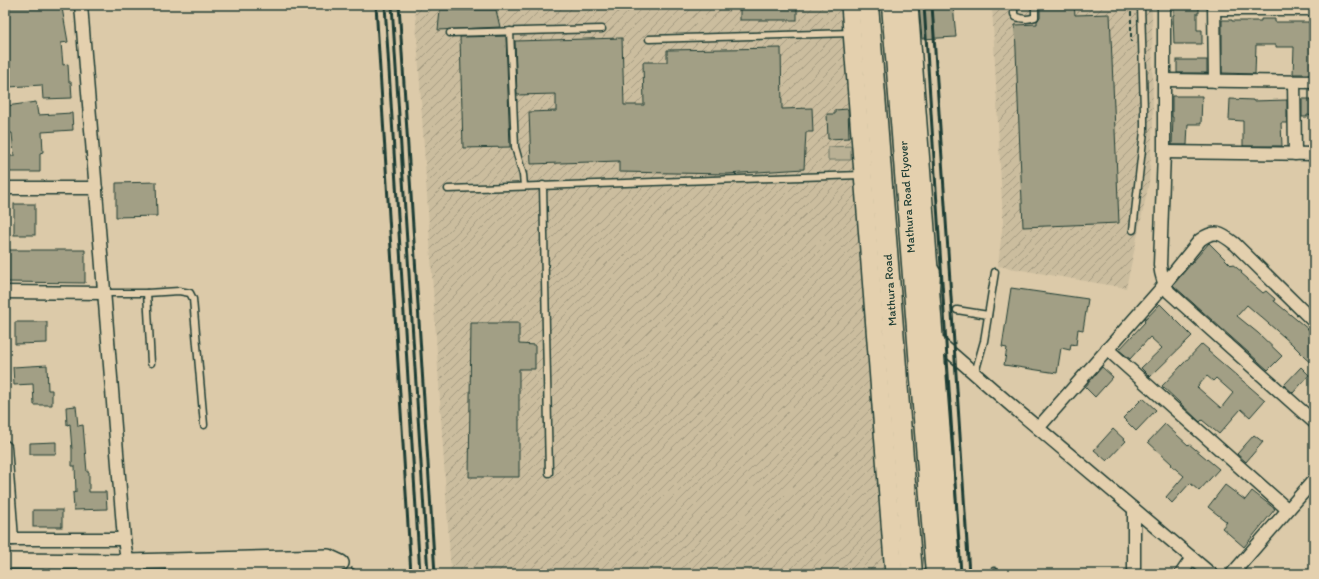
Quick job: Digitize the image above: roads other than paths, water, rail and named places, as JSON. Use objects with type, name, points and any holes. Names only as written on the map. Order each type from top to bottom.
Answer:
[{"type":"highway","name":"Mathura Road","points":[[868,5],[912,574]]},
{"type":"highway","name":"Mathura Road Flyover","points":[[892,5],[922,390]]},
{"type":"highway","points":[[930,273],[922,390],[936,574]]},
{"type":"main road","points":[[850,5],[894,574]]},
{"type":"main road","points":[[909,5],[952,574]]},
{"type":"street","points":[[81,5],[124,539],[128,568]]},
{"type":"street","points":[[1164,5],[1164,152],[1160,265],[1164,285],[1169,292],[1314,422]]},
{"type":"street","points":[[1215,81],[1214,7],[1314,9]]},
{"type":"street","points":[[1164,80],[1314,82]]},
{"type":"street","points":[[1294,82],[1295,154]]},
{"type":"street","points":[[1164,152],[1314,154]]},
{"type":"street","points":[[5,188],[96,188]]},
{"type":"street","points":[[1038,428],[1164,285],[1200,240],[1208,234],[1216,233],[1224,236],[1234,244],[1314,322]]},
{"type":"street","points":[[5,292],[104,293]]},
{"type":"street","points":[[935,339],[1211,574]]},
{"type":"street","points":[[1107,349],[1287,510]]},
{"type":"street","points":[[5,447],[8,539],[124,539]]},
{"type":"street","points":[[1232,574],[1314,480]]},
{"type":"street","points":[[1134,510],[1134,574]]},
{"type":"street","points":[[5,560],[128,568],[328,557],[342,563],[328,567],[172,574]]},
{"type":"street","points":[[1181,574],[1192,558]]},
{"type":"lane","points":[[1014,5],[1014,14],[1016,18],[1023,19],[1035,17],[1035,5]]},
{"type":"lane","points":[[1133,230],[1144,131],[1141,5]]},
{"type":"lane","points":[[450,33],[602,29]]},
{"type":"lane","points":[[510,31],[515,147],[523,174],[524,186]]},
{"type":"lane","points":[[649,39],[852,33]]},
{"type":"lane","points":[[448,188],[863,175]]},
{"type":"lane","points":[[543,185],[549,474]]},
{"type":"lane","points":[[975,373],[984,341],[995,272]]},
{"type":"lane","points":[[104,293],[180,291],[190,293],[193,300],[204,425]]},
{"type":"lane","points":[[147,293],[151,363]]},
{"type":"lane","points":[[957,310],[988,315]]},
{"type":"railway","points":[[376,5],[411,574]]},
{"type":"railway","points":[[385,5],[420,574]]},
{"type":"railway","points":[[392,5],[428,574]]},
{"type":"railway","points":[[399,5],[435,574]]},
{"type":"railway","points":[[924,5],[961,574]]},
{"type":"railway","points":[[932,5],[969,574]]}]
